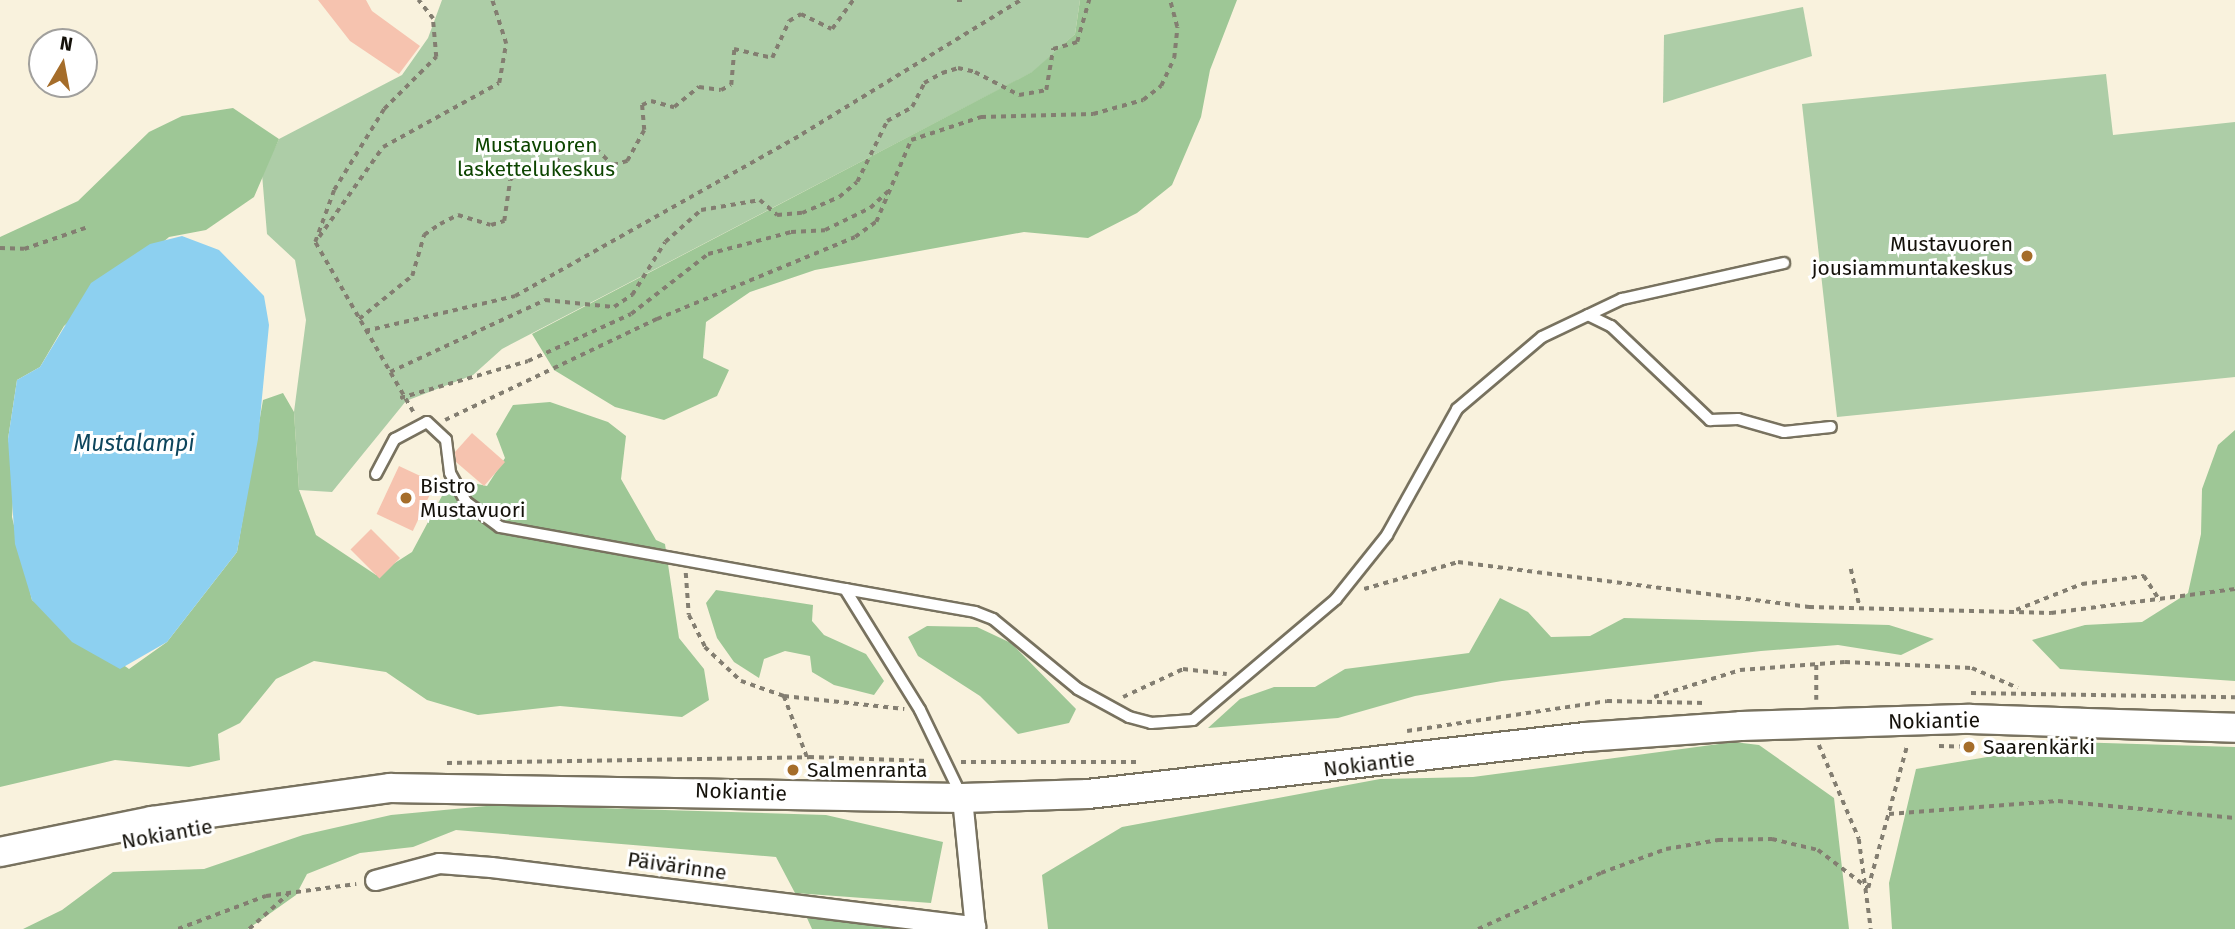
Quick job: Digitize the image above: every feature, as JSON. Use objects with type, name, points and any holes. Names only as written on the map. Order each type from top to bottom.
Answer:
[{"type":"main road","name":"Nokiantie","points":[[0,852],[152,821],[390,788],[962,798],[1200,784],[1585,737],[1741,726],[1970,719],[2235,728]]},
{"type":"main road","name":"Nokiantie","points":[[0,867],[244,821],[502,788]]},
{"type":"street","points":[[962,798],[975,928]]},
{"type":"street","name":"Päivärinne","points":[[375,880],[439,863],[505,868],[975,928]]},
{"type":"lane","points":[[376,474],[395,439],[423,420],[446,440],[450,473],[466,502],[500,527],[845,589],[993,619],[1051,669],[1104,703],[1151,723],[1193,720],[1336,598],[1387,534],[1457,409],[1542,337],[1588,315],[1649,292],[1784,263]]},
{"type":"lane","points":[[1588,315],[1611,326],[1710,420],[1738,419],[1784,432],[1831,427]]},
{"type":"lane","points":[[845,589],[920,710],[948,762],[962,798]]},
{"type":"path","points":[[418,0],[433,19],[436,57],[384,109],[334,190],[315,242],[390,372],[400,398],[423,420],[449,421],[657,320],[855,237],[876,222],[911,140],[953,124],[1008,113],[1093,114],[1143,100],[1161,86],[1174,58],[1177,27],[1170,0]]},
{"type":"path","points":[[315,242],[383,147],[499,83],[506,44],[492,0]]},
{"type":"path","points":[[359,319],[412,276],[424,235],[440,224],[458,215],[491,225],[504,221],[511,209],[507,191],[517,172],[552,172],[564,146],[574,141],[589,142],[613,165],[627,160],[644,130],[642,106],[651,101],[674,107],[699,87],[721,90],[731,85],[734,49],[772,58],[789,21],[801,14],[832,29],[853,0]]},
{"type":"path","points":[[365,331],[515,296],[1021,0]]},
{"type":"path","points":[[390,372],[545,300],[614,307],[632,295],[665,242],[701,210],[760,200],[777,215],[803,213],[839,197],[857,183],[887,121],[912,107],[924,83],[942,73],[958,68],[975,72],[1019,95],[1046,90],[1053,49],[1077,42],[1089,0]]},
{"type":"path","points":[[400,398],[528,360],[631,314],[708,254],[791,232],[825,230],[870,208],[890,189]]},
{"type":"path","points":[[0,247],[24,249],[85,228]]},
{"type":"path","points":[[686,560],[689,615],[705,647],[741,681],[784,696],[920,710]]},
{"type":"path","points":[[1336,598],[1458,562],[1758,605],[2014,611],[2160,602],[2235,589]]},
{"type":"path","points":[[1850,569],[1860,608]]},
{"type":"path","points":[[2014,611],[2082,584],[2144,576],[2160,602]]},
{"type":"path","points":[[1816,665],[1816,700]]},
{"type":"path","points":[[1399,732],[1607,701],[1650,699],[1740,670],[1816,665],[1972,668],[2020,690]]},
{"type":"path","points":[[1104,703],[1183,669],[1203,668]]},
{"type":"path","points":[[784,696],[813,770]]},
{"type":"path","points":[[1648,709],[1650,699]]},
{"type":"path","points":[[1607,701],[1609,713]]},
{"type":"path","points":[[1819,740],[1821,762],[1859,839],[1868,888],[1871,929]]},
{"type":"path","points":[[1868,888],[1905,745]]},
{"type":"path","points":[[948,762],[1150,762]]},
{"type":"path","points":[[1889,814],[2058,801],[2235,818]]},
{"type":"path","points":[[1478,929],[1601,873],[1666,849],[1718,840],[1772,839],[1818,850],[1868,888]]},
{"type":"path","points":[[178,929],[288,894],[375,880]]},
{"type":"path","points":[[249,929],[288,894]]},
{"type":"green space","name":"Mustavuoren laskettelukeskus","points":[[442,0],[1080,0],[1075,34],[1033,72],[502,349],[473,375],[406,401],[332,492],[299,490],[294,412],[306,320],[295,260],[267,234],[262,174],[279,139],[402,75],[428,38]]},
{"type":"green space","points":[[1080,0],[1237,0],[1210,70],[1201,117],[1172,185],[1137,213],[1088,238],[1024,232],[815,270],[750,292],[706,322],[703,358],[729,370],[717,396],[664,420],[615,407],[554,370],[532,334],[1032,72],[1075,34]]},
{"type":"green space","points":[[1803,7],[1812,56],[1663,103],[1664,35]]},
{"type":"green space","name":"Mustavuoren jousiammuntakeskus","points":[[2106,74],[2113,135],[2235,122],[2235,377],[1837,417],[1802,104]]},
{"type":"green space","points":[[233,108],[279,139],[254,197],[206,230],[169,237],[64,326],[40,367],[17,380],[8,439],[15,467],[12,517],[32,600],[129,669],[167,642],[237,552],[263,400],[283,393],[294,412],[299,490],[316,535],[376,575],[412,552],[443,494],[456,493],[468,482],[487,486],[505,458],[496,434],[513,405],[550,402],[608,422],[626,436],[621,479],[656,540],[665,544],[679,638],[704,669],[709,700],[682,717],[560,706],[478,715],[427,700],[386,672],[314,661],[276,679],[240,723],[218,734],[220,760],[189,767],[115,760],[0,787],[0,237],[78,201],[149,132],[182,116]]},
{"type":"green space","points":[[2235,430],[2235,681],[2060,669],[2032,640],[2085,625],[2142,622],[2188,593],[2201,534],[2202,489],[2218,445]]},
{"type":"green space","points":[[716,590],[813,605],[812,621],[824,635],[866,654],[884,681],[874,695],[834,685],[812,672],[810,656],[785,651],[764,659],[759,678],[734,662],[717,638],[706,603]]},
{"type":"green space","points":[[1500,598],[1528,612],[1551,637],[1590,636],[1624,618],[1889,625],[1934,639],[1901,655],[1838,645],[1761,651],[1502,681],[1415,696],[1338,718],[1208,728],[1240,699],[1274,687],[1315,687],[1345,669],[1469,653]]},
{"type":"green space","points":[[927,626],[977,627],[1011,643],[1076,709],[1069,723],[1018,734],[980,696],[918,656],[908,637]]},
{"type":"green space","points":[[2039,741],[2235,747],[2235,929],[1892,929],[1889,883],[1916,769],[2005,754]]},
{"type":"green space","points":[[1734,742],[1759,745],[1834,798],[1849,929],[1048,929],[1042,875],[1122,827],[1380,779],[1473,777]]},
{"type":"green space","points":[[497,805],[826,815],[943,842],[931,903],[795,893],[776,857],[456,830],[413,847],[360,853],[307,874],[296,895],[248,929],[23,929],[62,910],[113,872],[204,869],[303,835],[391,815]]},
{"type":"green space","points":[[807,918],[870,923],[920,929],[812,929]]},
{"type":"water","name":"Mustalampi","points":[[182,236],[219,250],[264,296],[269,325],[258,439],[237,552],[167,642],[120,669],[72,642],[32,600],[15,544],[8,439],[17,380],[40,367],[91,283],[150,244]]},
{"type":"building","points":[[318,0],[366,0],[372,11],[420,46],[399,74],[350,41]]},
{"type":"building","points":[[472,433],[505,462],[484,486],[456,462],[455,452]]},
{"type":"building","name":"Bistro Mustavuori","points":[[399,466],[435,483],[413,531],[377,514]]},
{"type":"building","points":[[371,529],[400,558],[379,578],[350,550]]},
{"type":"place","name":"Mustavuoren jousiammuntakeskus","points":[[2027,256]]},
{"type":"place","name":"Bistro Mustavuori","points":[[406,498]]},
{"type":"place","name":"Saarenkärki","points":[[1969,747]]},
{"type":"place","name":"Salmenranta","points":[[793,770]]}]
